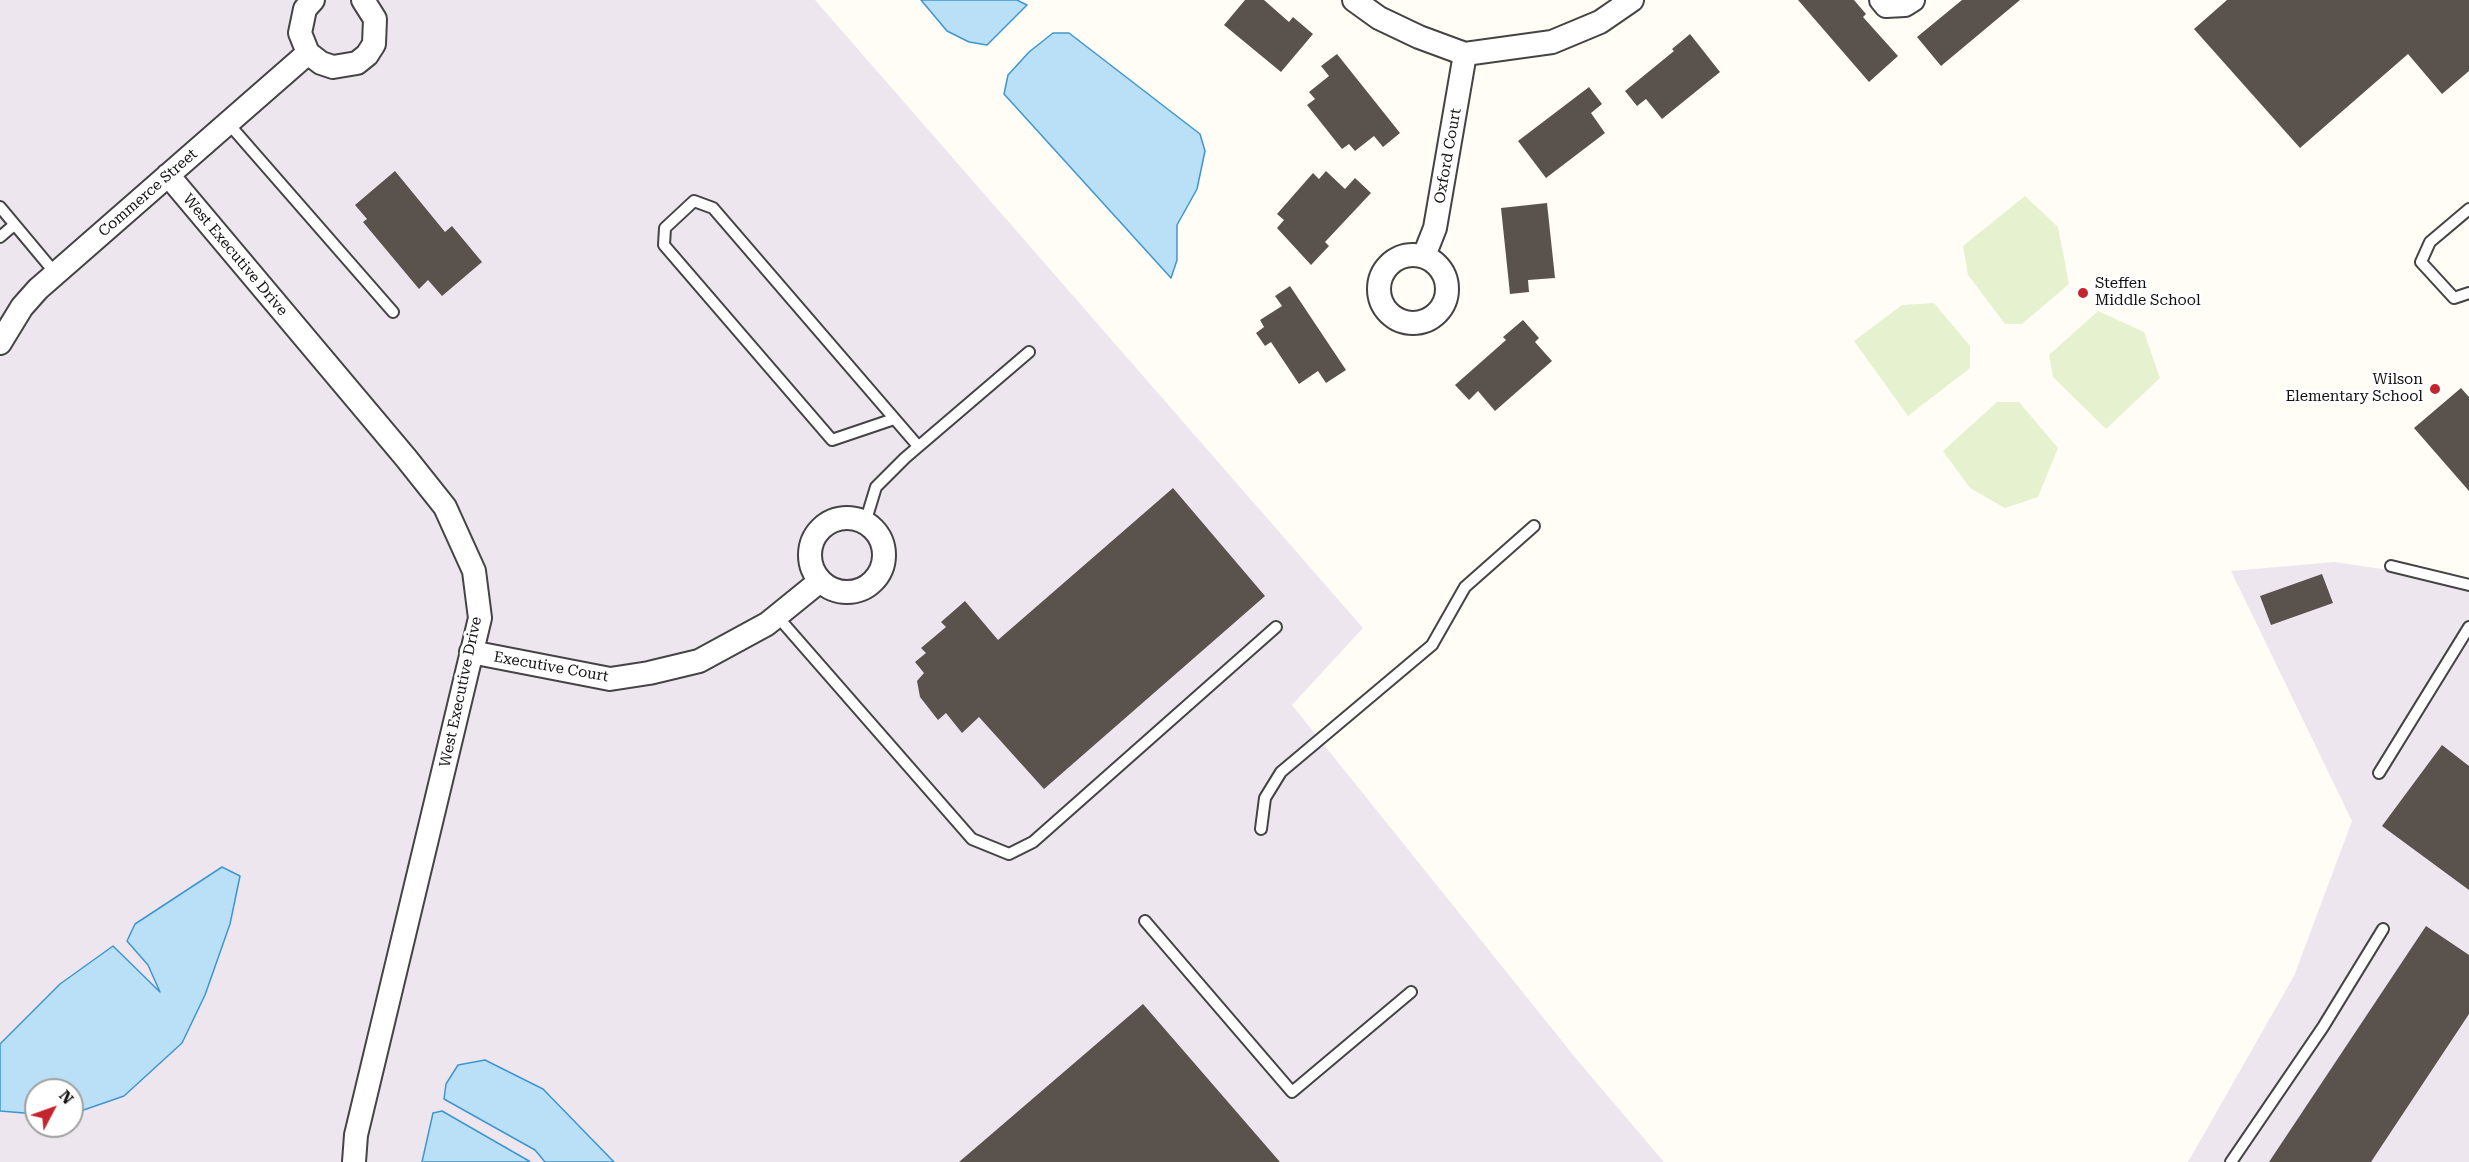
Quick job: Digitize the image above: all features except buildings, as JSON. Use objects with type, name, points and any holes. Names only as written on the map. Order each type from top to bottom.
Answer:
[{"type":"street","points":[[313,0],[305,9],[300,33],[308,53],[321,63],[333,67],[357,63],[367,55],[377,31],[375,19],[363,0]]},
{"type":"street","points":[[1354,0],[1389,23],[1465,54],[1552,42],[1600,22],[1632,0]]},
{"type":"street","points":[[1881,0],[1886,6],[1905,5],[1912,0]]},
{"type":"street","name":"Commerce Street","points":[[0,343],[22,307],[56,274],[308,53]]},
{"type":"street","name":"Oxford Court","points":[[1424,256],[1435,228],[1465,54]]},
{"type":"street","name":"West Executive Drive","points":[[168,175],[406,458],[444,507],[474,571],[480,618],[357,1135],[354,1162]]},
{"type":"street","points":[[842,519],[865,523],[875,531],[881,542],[883,561],[877,578],[867,587],[849,592],[830,589],[820,581],[813,571],[810,549],[821,529],[842,519]]},
{"type":"street","name":"Executive Court","points":[[471,652],[610,679],[649,673],[699,660],[767,624],[820,581]]},
{"type":"lane","points":[[228,123],[393,312]]},
{"type":"lane","points":[[894,419],[832,440],[664,245],[665,228],[694,201],[713,208],[918,446]]},
{"type":"lane","points":[[0,207],[56,274]]},
{"type":"lane","points":[[2469,209],[2430,242],[2421,262],[2454,298],[2469,293]]},
{"type":"lane","points":[[0,237],[14,225]]},
{"type":"lane","points":[[865,523],[876,487],[918,446],[1029,352]]},
{"type":"lane","points":[[1261,829],[1265,798],[1281,772],[1432,645],[1465,587],[1534,526]]},
{"type":"lane","points":[[2391,567],[2469,585]]},
{"type":"lane","points":[[777,616],[972,839],[1009,854],[1033,842],[1276,627]]},
{"type":"lane","points":[[2379,773],[2469,627]]},
{"type":"lane","points":[[1145,921],[1292,1092],[1411,992]]},
{"type":"lane","points":[[2231,1162],[2323,1027],[2383,929]]},
{"type":"shaded area","points":[[0,0],[815,0],[1363,628],[1292,705],[1578,1061],[1664,1162],[0,1162]]},
{"type":"shaded area","points":[[2334,562],[2396,571],[2469,592],[2469,1162],[2188,1162],[2294,976],[2352,821],[2231,571]]},
{"type":"green space","points":[[2025,196],[2058,227],[2069,284],[2022,324],[2005,324],[1968,275],[1963,246]]},
{"type":"green space","points":[[1934,303],[1970,346],[1970,368],[1908,416],[1854,341],[1902,305]]},
{"type":"green space","points":[[2098,311],[2144,332],[2160,378],[2106,429],[2053,377],[2049,355]]},
{"type":"green space","points":[[1997,402],[2019,402],[2058,448],[2038,497],[2005,508],[1970,488],[1943,451]]},
{"type":"water","points":[[921,0],[1017,0],[1027,5],[987,45],[969,42],[947,31]]},
{"type":"water","points":[[1053,33],[1069,33],[1200,134],[1205,151],[1197,189],[1177,225],[1177,260],[1171,278],[1004,94],[1008,75],[1029,52]]},
{"type":"water","points":[[222,867],[240,876],[230,924],[205,995],[182,1043],[124,1096],[84,1110],[84,1078],[24,1078],[24,1113],[0,1111],[0,1044],[60,984],[113,946],[160,992],[148,965],[127,941],[135,924]]},
{"type":"water","points":[[485,1060],[543,1089],[614,1162],[545,1162],[535,1150],[444,1099],[446,1084],[458,1065]]},
{"type":"water","points":[[442,1111],[530,1162],[422,1162],[433,1113]]},
{"type":"place","name":"Steffen Middle School","points":[[2083,293]]},
{"type":"place","name":"Wilson Elementary School","points":[[2435,389]]}]
